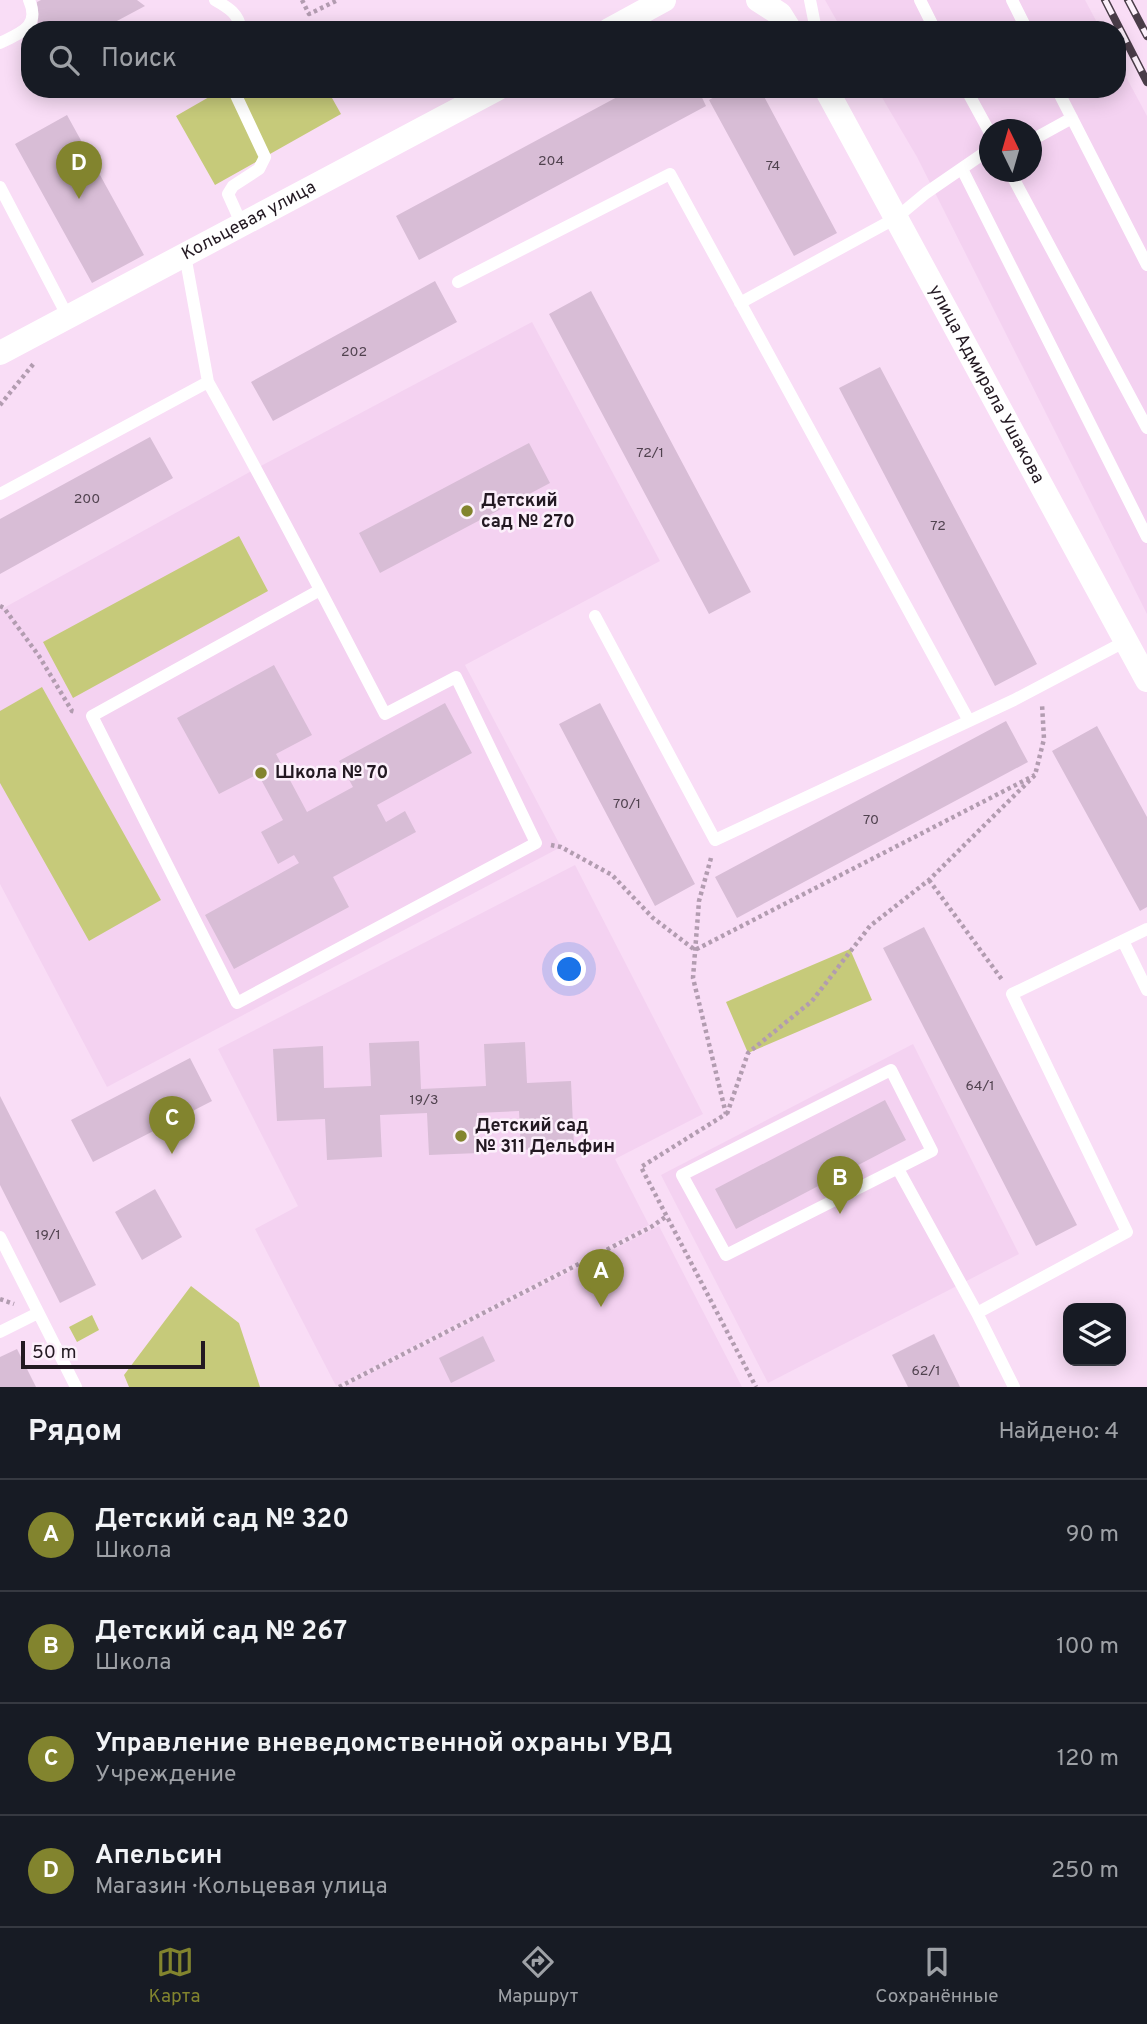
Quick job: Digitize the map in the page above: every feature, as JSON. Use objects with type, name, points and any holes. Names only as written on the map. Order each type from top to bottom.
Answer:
[{"type":"street","points":[[625,21],[664,0]]},
{"type":"street","points":[[758,0],[784,21]]},
{"type":"street","name":"Кольцевая улица","points":[[0,353],[480,98]]},
{"type":"street","name":"улица Адмирала Ушакова","points":[[832,98],[1147,680]]},
{"type":"lane","points":[[29,0],[32,7],[31,21]]},
{"type":"lane","points":[[215,0],[234,12],[240,21]]},
{"type":"lane","points":[[810,0],[815,21]]},
{"type":"lane","points":[[920,0],[930,21]]},
{"type":"lane","points":[[1012,0],[1022,21]]},
{"type":"lane","points":[[0,43],[21,32]]},
{"type":"lane","points":[[237,98],[265,157],[260,169],[233,186],[228,194],[242,225]]},
{"type":"lane","points":[[971,98],[981,119]]},
{"type":"lane","points":[[1062,98],[1147,265]]},
{"type":"lane","points":[[1042,134],[1072,118]]},
{"type":"lane","points":[[740,303],[896,218],[926,193],[979,156]]},
{"type":"lane","points":[[962,169],[1147,537]]},
{"type":"lane","points":[[458,282],[670,174],[968,721]]},
{"type":"lane","points":[[1015,182],[1147,428]]},
{"type":"lane","points":[[0,187],[68,317]]},
{"type":"lane","points":[[185,255],[208,382],[257,468],[385,714],[456,677],[536,843],[237,1003],[92,716],[320,590]]},
{"type":"lane","points":[[0,494],[208,382]]},
{"type":"lane","points":[[595,616],[715,840],[1041,686],[1126,642]]},
{"type":"lane","points":[[977,1313],[1127,1232],[1012,994],[1147,929]]},
{"type":"lane","points":[[1123,941],[1147,990]]},
{"type":"lane","points":[[891,1070],[932,1151],[898,1169],[726,1255],[682,1174],[891,1070]]},
{"type":"lane","points":[[898,1169],[1014,1387]]},
{"type":"lane","points":[[0,1237],[76,1387]]},
{"type":"lane","points":[[0,1332],[38,1313]]},
{"type":"path","points":[[302,0],[309,14],[338,0]]},
{"type":"path","points":[[0,606],[39,656],[72,711],[92,716]]},
{"type":"path","points":[[756,1387],[641,1167],[726,1114],[748,1053],[812,1001],[870,926],[929,880],[1035,775],[1044,739],[1041,686]]},
{"type":"path","points":[[695,950],[1035,775]]},
{"type":"path","points":[[715,840],[699,901],[693,978],[726,1114]]},
{"type":"path","points":[[536,843],[561,847],[612,875],[653,918],[695,950]]},
{"type":"path","points":[[929,880],[1012,994]]},
{"type":"path","points":[[338,1387],[651,1227],[667,1216]]},
{"type":"shaded area","points":[[825,0],[1085,0],[1096,21],[837,21]]},
{"type":"shaded area","points":[[1126,77],[1147,116],[1147,614],[917,157],[882,98],[1126,98]]},
{"type":"shaded area","name":"Школа № 70","points":[[532,322],[660,561],[465,665],[561,847],[107,1087],[0,884],[0,610],[257,468]]},
{"type":"shaded area","name":"Детский сад № 311 Дельфин","points":[[575,865],[703,1114],[615,1159],[649,1225],[336,1386],[255,1229],[298,1206],[218,1049]]},
{"type":"shaded area","points":[[913,1044],[1019,1254],[768,1383],[661,1175]]},
{"type":"shaded area","points":[[659,1226],[742,1387],[344,1387]]},
{"type":"green space","points":[[207,98],[332,98],[341,114],[215,185],[176,116]]},
{"type":"green space","points":[[239,536],[268,591],[73,698],[43,642]]},
{"type":"green space","points":[[42,687],[161,900],[89,941],[0,783],[0,711]]},
{"type":"green space","points":[[850,949],[872,1000],[748,1053],[726,1002]]},
{"type":"green space","points":[[191,1286],[239,1323],[260,1387],[129,1387],[124,1375]]},
{"type":"green space","points":[[92,1315],[99,1330],[77,1342],[69,1327]]},
{"type":"building","points":[[137,0],[145,6],[117,21],[38,21],[37,2]]},
{"type":"building","points":[[615,98],[702,98],[706,106],[419,260],[396,216]]},
{"type":"building","points":[[765,98],[837,233],[794,256],[709,100]]},
{"type":"building","points":[[67,115],[144,255],[92,283],[15,144]]},
{"type":"building","points":[[435,281],[457,322],[273,421],[251,382]]},
{"type":"building","points":[[591,291],[751,592],[709,614],[549,314]]},
{"type":"building","points":[[880,367],[1037,664],[995,686],[839,388]]},
{"type":"building","points":[[150,437],[173,478],[0,574],[0,519]]},
{"type":"building","points":[[529,443],[550,483],[380,573],[359,533]]},
{"type":"building","points":[[274,665],[312,735],[276,754],[307,812],[353,787],[339,761],[445,703],[472,753],[377,805],[386,822],[405,811],[416,832],[333,877],[349,907],[234,969],[205,915],[299,863],[294,855],[278,864],[261,832],[283,820],[258,774],[219,794],[177,718]]},
{"type":"building","points":[[600,703],[695,884],[655,906],[559,724]]},
{"type":"building","points":[[1006,721],[1028,762],[737,918],[715,877]]},
{"type":"building","points":[[1097,726],[1147,817],[1147,907],[1140,911],[1052,751]]},
{"type":"building","points":[[924,927],[1077,1225],[1036,1246],[883,948]]},
{"type":"building","points":[[419,1041],[421,1089],[486,1086],[484,1044],[525,1042],[527,1083],[571,1081],[574,1147],[521,1150],[519,1111],[477,1113],[479,1153],[429,1155],[427,1113],[380,1115],[382,1157],[327,1160],[325,1119],[277,1121],[273,1049],[323,1046],[324,1088],[371,1086],[369,1043]]},
{"type":"building","points":[[190,1058],[212,1101],[93,1162],[71,1120]]},
{"type":"building","points":[[0,1096],[96,1285],[60,1303],[0,1185]]},
{"type":"building","points":[[885,1100],[906,1140],[736,1229],[715,1189]]},
{"type":"building","points":[[155,1189],[182,1237],[142,1260],[115,1212]]},
{"type":"building","points":[[934,1334],[960,1387],[908,1387],[892,1355]]},
{"type":"building","points":[[483,1336],[495,1361],[451,1383],[439,1358]]},
{"type":"building","points":[[17,1349],[36,1387],[0,1387],[0,1357]]},
{"type":"railway","points":[[1105,0],[1116,21]]},
{"type":"railway","points":[[1128,0],[1147,36]]},
{"type":"railway","points":[[1126,41],[1147,82]]},
{"type":"place","name":"Апельсин","points":[[79,199]]},
{"type":"place","name":"Детский сад № 270","points":[[467,511]]},
{"type":"place","name":"Школа № 70","points":[[261,773]]},
{"type":"place","name":"Детский сад № 311 Дельфин","points":[[461,1136]]},
{"type":"place","name":"Управление вневедомственной охраны УВД","points":[[172,1154]]},
{"type":"place","name":"Детский сад № 267","points":[[840,1214]]},
{"type":"place","name":"Детский сад № 320","points":[[601,1307]]}]
